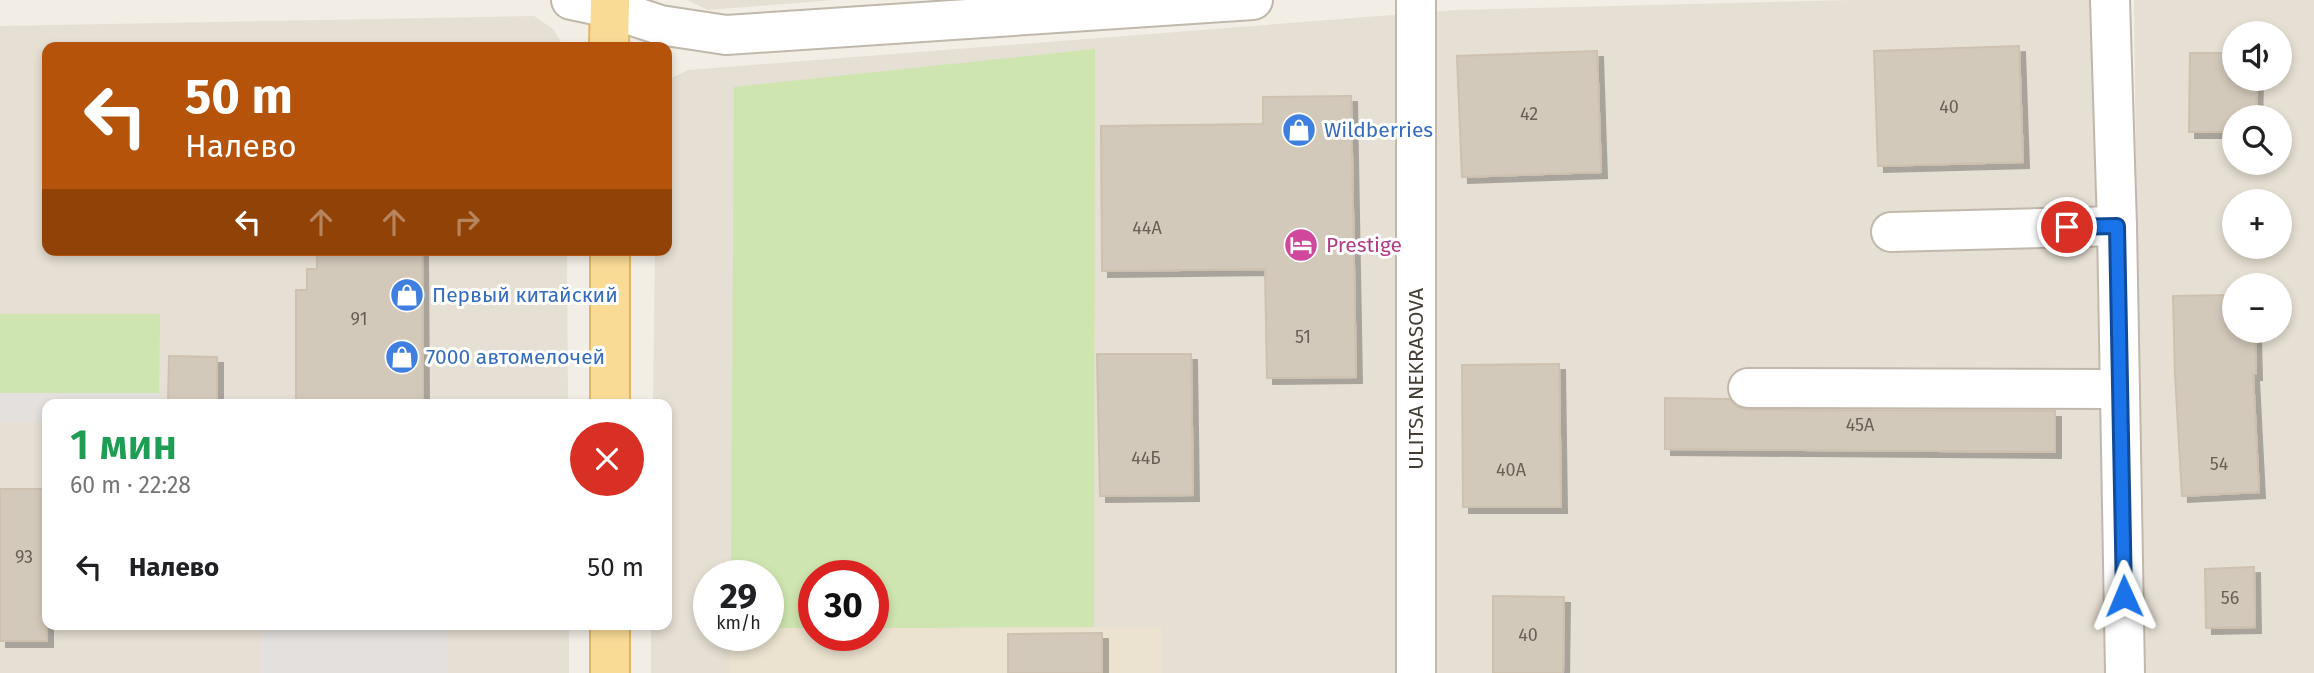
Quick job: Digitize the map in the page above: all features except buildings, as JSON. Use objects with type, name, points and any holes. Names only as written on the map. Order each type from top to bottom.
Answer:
[{"type":"main road","points":[[609,42],[610,4]]},
{"type":"main road","points":[[610,256],[610,399]]},
{"type":"main road","points":[[610,630],[610,673]]},
{"type":"street","points":[[571,0],[610,4],[660,24],[726,35],[1253,0]]},
{"type":"street","name":"ULITSA NEKRASOVA","points":[[1416,0],[1416,673]]},
{"type":"street","points":[[2110,0],[2125,673]]},
{"type":"street","points":[[1891,232],[2117,226]]},
{"type":"street","points":[[1748,388],[2120,389]]},
{"type":"shaded area","points":[[687,0],[834,0],[708,10]]},
{"type":"shaded area","points":[[1852,0],[2092,0],[2105,673],[651,673],[651,630],[672,630],[672,399],[653,399],[655,256],[672,256],[672,78],[688,70],[1456,10]]},
{"type":"shaded area","points":[[2134,0],[2314,0],[2314,673],[2142,673]]},
{"type":"shaded area","points":[[534,16],[553,29],[561,42],[42,42],[42,256],[567,256],[568,399],[42,399],[42,630],[569,630],[569,673],[0,673],[0,26]]},
{"type":"shaded area","points":[[0,393],[159,393],[160,399],[42,399],[42,422],[0,422]]},
{"type":"shaded area","points":[[1161,627],[1161,673],[730,673],[730,651],[784,651],[784,628],[798,628],[798,651],[889,651],[889,628]]},
{"type":"shaded area","points":[[261,630],[447,630],[447,673],[261,673]]},
{"type":"green space","points":[[1095,49],[1094,627],[889,628],[889,560],[798,560],[798,628],[784,628],[784,560],[731,560],[734,87]]},
{"type":"green space","points":[[0,314],[160,314],[159,393],[0,393]]},
{"type":"place","name":"Wildberries","points":[[1299,130]]},
{"type":"place","name":"Prestige","points":[[1301,245]]},
{"type":"place","name":"Первый китайский","points":[[407,295]]},
{"type":"place","name":"7000 автомелочей","points":[[402,357]]},
{"type":"route","points":[[2067,227],[2117,226],[2124,596]]}]
